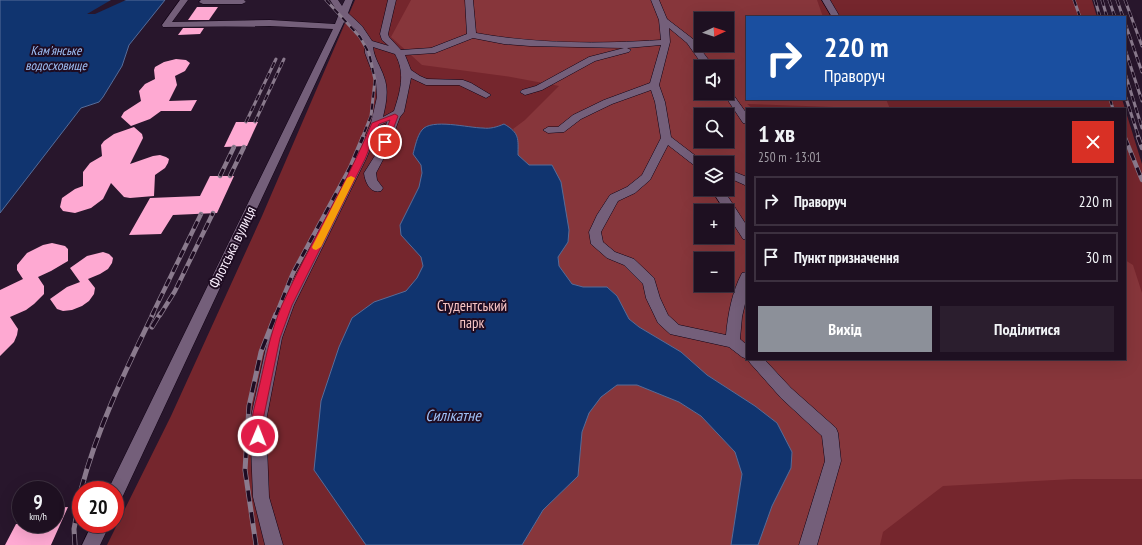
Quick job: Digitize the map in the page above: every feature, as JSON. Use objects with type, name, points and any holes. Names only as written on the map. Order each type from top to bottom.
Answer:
[{"type":"street","points":[[184,0],[166,25],[239,10]]},
{"type":"street","points":[[334,0],[343,14],[359,28],[369,42],[400,53],[432,51],[472,36],[530,44],[625,45],[666,42]]},
{"type":"street","name":"Флотська вулиця","points":[[121,481],[224,261],[338,27],[349,0]]},
{"type":"street","points":[[377,188],[371,181],[370,173],[381,154],[395,116],[399,112],[404,96],[407,77],[405,62],[400,53],[385,38],[384,34],[392,0]]},
{"type":"street","points":[[469,0],[472,36]]},
{"type":"street","points":[[655,0],[663,20],[666,42],[654,85],[660,102],[666,138],[646,177],[631,190],[614,198],[603,215],[595,232],[597,244],[611,255],[629,262],[649,282],[653,298],[663,319],[675,330],[734,342],[746,352]]},
{"type":"street","points":[[826,0],[835,16]]},
{"type":"street","points":[[203,2],[239,10],[270,23],[338,27]]},
{"type":"street","points":[[663,20],[690,41],[704,60]]},
{"type":"street","points":[[274,545],[261,497],[258,420],[275,338],[287,305],[361,159],[376,123],[380,101],[381,82],[368,49],[369,42]]},
{"type":"street","points":[[525,92],[539,88],[592,58],[645,44]]},
{"type":"street","points":[[406,71],[426,82],[460,82],[486,95]]},
{"type":"street","points":[[548,130],[560,130],[577,117],[608,102],[654,85]]},
{"type":"street","points":[[733,100],[746,120]]},
{"type":"street","points":[[376,123],[395,116]]},
{"type":"street","points":[[666,138],[694,160]]},
{"type":"street","points":[[734,176],[746,182]]},
{"type":"street","points":[[721,196],[746,234]]},
{"type":"street","points":[[734,342],[733,322],[746,279]]},
{"type":"street","points":[[757,360],[786,393],[830,433],[833,461],[808,545]]},
{"type":"street","points":[[91,545],[97,533]]},
{"type":"green space","name":"Студентський парк","points":[[355,0],[1092,0],[1097,16],[746,16],[746,100],[1122,100],[1125,108],[746,108],[746,360],[1126,360],[1126,112],[1142,164],[1142,545],[107,545],[113,533],[124,533],[124,511],[171,416],[262,216]]},
{"type":"shaded area","points":[[411,0],[817,0],[823,16],[746,16],[746,100],[886,100],[890,108],[747,104],[752,108],[746,108],[746,360],[1126,360],[1126,261],[1133,265],[1142,293],[1142,479],[1074,479],[943,486],[883,532],[880,545],[758,545],[772,506],[777,423],[755,406],[707,375],[681,352],[639,327],[629,319],[617,296],[608,287],[583,287],[572,284],[559,266],[558,257],[568,242],[552,165],[529,165],[518,155],[518,138],[513,129],[525,120],[559,86],[511,77],[422,65],[391,37]]},
{"type":"shaded area","points":[[617,385],[637,385],[679,402],[701,416],[735,452],[742,474],[731,545],[522,545],[543,510],[578,476],[582,432],[589,413],[600,397]]},
{"type":"water","name":"Кам'янське водосховище","points":[[0,0],[165,0],[129,45],[122,66],[103,97],[99,102],[81,108],[0,213]]},
{"type":"water","name":"Силікатне","points":[[442,124],[488,128],[504,124],[513,130],[517,137],[518,155],[529,165],[552,165],[561,182],[569,230],[568,242],[558,257],[559,266],[572,284],[583,287],[607,287],[617,296],[629,319],[639,327],[681,352],[707,375],[755,406],[777,423],[792,452],[791,468],[772,506],[758,545],[731,545],[742,474],[735,452],[701,416],[679,402],[637,385],[617,385],[601,397],[589,413],[582,432],[578,476],[543,510],[522,545],[366,545],[314,470],[321,401],[339,347],[352,318],[374,302],[406,291],[417,278],[423,266],[421,257],[401,235],[400,225],[419,187],[422,173],[421,165],[413,154],[420,132],[427,126]]},
{"type":"pier","points":[[111,0],[126,0],[95,14],[87,14]]},
{"type":"building","points":[[197,7],[218,7],[209,20],[188,20]]},
{"type":"building","points":[[183,28],[204,28],[200,34],[178,35]]},
{"type":"building","points":[[176,59],[186,60],[190,63],[185,71],[175,76],[177,85],[169,101],[197,100],[191,111],[161,111],[150,119],[131,126],[121,117],[124,112],[141,101],[139,91],[145,84],[155,79],[155,67],[164,62]]},
{"type":"building","points":[[236,122],[258,122],[247,146],[224,147]]},
{"type":"building","points":[[134,127],[142,134],[143,138],[130,164],[160,155],[169,159],[165,168],[155,175],[154,196],[124,197],[111,183],[103,199],[91,208],[75,213],[63,211],[60,207],[62,198],[75,189],[83,186],[83,172],[90,163],[102,156],[101,145],[104,141],[114,134]]},
{"type":"building","points":[[210,176],[234,176],[217,213],[173,215],[161,234],[129,235],[150,198],[200,196]]},
{"type":"building","points":[[52,243],[65,246],[68,249],[68,261],[38,277],[44,286],[44,294],[26,310],[10,317],[18,329],[17,335],[14,342],[0,356],[0,290],[23,279],[17,270],[17,265],[27,253],[43,245]]},
{"type":"building","points":[[103,252],[109,254],[113,258],[112,263],[108,269],[88,279],[95,288],[94,294],[89,301],[72,310],[63,311],[57,309],[50,299],[67,287],[80,282],[70,268],[87,256]]},
{"type":"building","points":[[64,507],[68,507],[64,516]]},
{"type":"building","points":[[12,532],[12,533],[56,533],[51,545],[5,545]]},
{"type":"railway","points":[[326,0],[360,37],[369,53],[375,80],[371,116],[362,138]]},
{"type":"railway","points":[[1074,0],[1080,16]]},
{"type":"railway","points":[[1095,0],[1100,16]]},
{"type":"railway","points":[[1102,0],[1107,16]]},
{"type":"railway","points":[[1109,0],[1115,16]]},
{"type":"railway","points":[[1117,0],[1123,16]]},
{"type":"railway","points":[[1125,0],[1142,46]]},
{"type":"railway","points":[[1126,26],[1142,72]]},
{"type":"railway","points":[[1126,52],[1142,101]]},
{"type":"railway","points":[[246,122],[276,59]]},
{"type":"railway","points":[[255,122],[284,59]]},
{"type":"railway","points":[[1126,76],[1142,128]]},
{"type":"railway","points":[[1126,98],[1139,138]]},
{"type":"railway","points":[[1110,100],[1113,108]]},
{"type":"railway","points":[[276,315],[293,273],[350,168],[363,137]]},
{"type":"railway","points":[[1138,137],[1142,148]]},
{"type":"railway","points":[[1126,140],[1142,180]]},
{"type":"railway","points":[[220,176],[234,147]]},
{"type":"railway","points":[[230,176],[244,147]]},
{"type":"railway","points":[[160,315],[175,291],[213,213]]},
{"type":"railway","points":[[152,315],[201,214]]},
{"type":"railway","points":[[84,481],[103,423],[153,314]]},
{"type":"railway","points":[[152,327],[160,314]]},
{"type":"railway","points":[[256,545],[245,470],[249,406],[261,352],[276,314]]},
{"type":"railway","points":[[74,533],[75,545]]},
{"type":"slow traffic","points":[[316,247],[351,178]]},
{"type":"route","points":[[258,436],[258,420],[275,338],[287,305],[361,159],[376,123],[388,120],[395,116],[385,142]]}]
